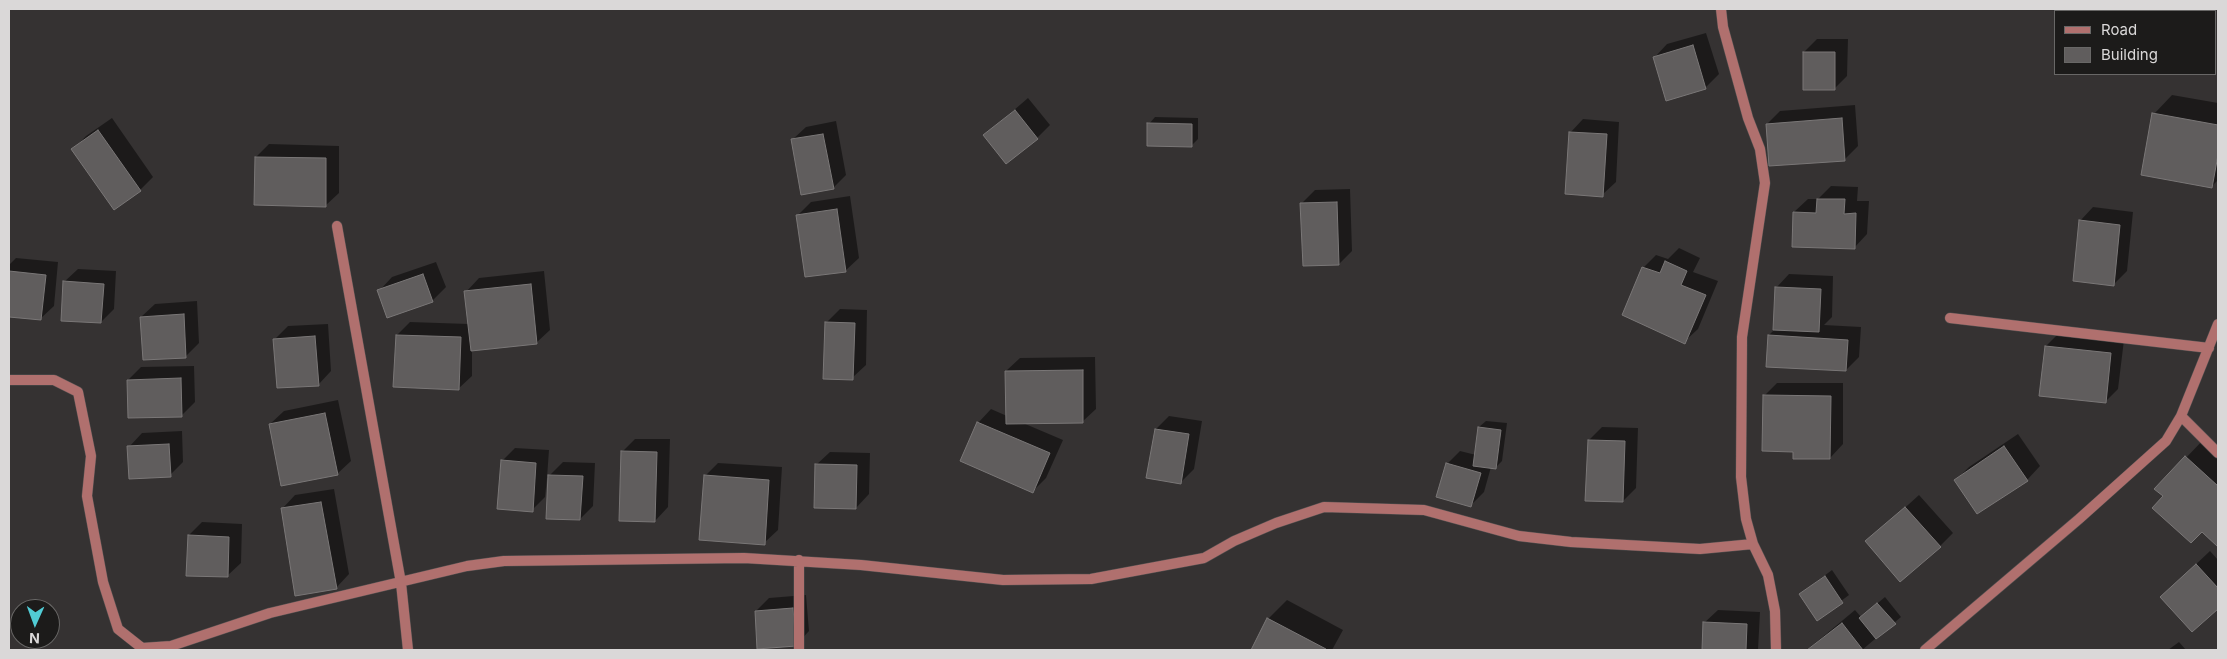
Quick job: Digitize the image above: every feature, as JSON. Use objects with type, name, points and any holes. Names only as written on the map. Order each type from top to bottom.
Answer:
[{"type":"street","points":[[1721,9],[1723,27],[1748,118],[1760,149],[1765,183],[1742,337],[1741,477],[1746,519],[1753,544],[1768,575],[1775,611],[1776,650]]},
{"type":"street","points":[[337,226],[401,583],[408,650]]},
{"type":"street","points":[[1950,318],[2209,348]]},
{"type":"street","points":[[1925,650],[2166,441],[2181,416],[2218,324]]},
{"type":"street","points":[[9,380],[54,380],[78,392],[91,456],[87,496],[103,582],[118,629],[142,648],[171,646],[270,613],[467,566],[504,561],[744,558],[799,560],[1003,580],[1090,580],[1204,558],[1234,541],[1276,523],[1324,507],[1424,510],[1519,536],[1571,542],[1700,549],[1753,544]]},
{"type":"street","points":[[2181,416],[2218,453]]},
{"type":"street","points":[[799,560],[799,650]]},
{"type":"building","points":[[1693,45],[1706,89],[1666,101],[1653,57]]},
{"type":"building","points":[[1803,52],[1835,52],[1835,90],[1803,90]]},
{"type":"building","points":[[1015,110],[1038,139],[1006,164],[983,135]]},
{"type":"building","points":[[2152,113],[2218,125],[2218,155],[2212,188],[2141,175]]},
{"type":"building","points":[[1842,118],[1845,161],[1769,166],[1766,124]]},
{"type":"building","points":[[1147,123],[1192,124],[1192,147],[1147,146]]},
{"type":"building","points":[[98,130],[141,191],[114,210],[71,149]]},
{"type":"building","points":[[1569,132],[1607,134],[1603,197],[1565,194]]},
{"type":"building","points":[[823,134],[834,189],[801,195],[791,139]]},
{"type":"building","points":[[255,157],[326,158],[326,207],[254,205]]},
{"type":"building","points":[[1817,199],[1845,199],[1844,214],[1856,213],[1855,249],[1792,247],[1793,212],[1816,213]]},
{"type":"building","points":[[1337,202],[1339,265],[1303,266],[1300,203]]},
{"type":"building","points":[[837,209],[846,272],[805,277],[796,215]]},
{"type":"building","points":[[2079,220],[2120,225],[2114,286],[2073,281]]},
{"type":"building","points":[[1665,261],[1687,271],[1681,285],[1706,295],[1685,344],[1622,315],[1642,267],[1660,273]]},
{"type":"building","points":[[9,271],[46,275],[41,320],[9,317]]},
{"type":"building","points":[[423,274],[433,302],[387,318],[377,290]]},
{"type":"building","points":[[63,281],[104,284],[101,323],[61,321]]},
{"type":"building","points":[[531,284],[537,344],[471,351],[464,291]]},
{"type":"building","points":[[1775,287],[1821,289],[1819,332],[1773,330]]},
{"type":"building","points":[[184,314],[186,358],[143,360],[140,317]]},
{"type":"building","points":[[825,322],[855,323],[853,380],[823,379]]},
{"type":"building","points":[[396,335],[461,337],[459,390],[393,387]]},
{"type":"building","points":[[1768,335],[1848,340],[1846,371],[1766,367]]},
{"type":"building","points":[[315,336],[319,386],[277,388],[273,339]]},
{"type":"building","points":[[2045,346],[2111,353],[2106,403],[2039,396]]},
{"type":"building","points":[[1083,370],[1083,423],[1006,424],[1005,371]]},
{"type":"building","points":[[181,378],[182,417],[128,418],[127,380]]},
{"type":"building","points":[[1763,395],[1831,396],[1830,459],[1793,459],[1793,452],[1762,451]]},
{"type":"building","points":[[325,413],[338,475],[281,486],[269,424]]},
{"type":"building","points":[[977,422],[1050,453],[1033,493],[960,461]]},
{"type":"building","points":[[1478,427],[1501,430],[1496,469],[1473,466]]},
{"type":"building","points":[[1155,429],[1189,434],[1181,484],[1146,478]]},
{"type":"building","points":[[1588,440],[1625,441],[1623,502],[1585,501]]},
{"type":"building","points":[[169,444],[171,477],[129,479],[127,446]]},
{"type":"building","points":[[2004,446],[2028,481],[1977,514],[1954,480]]},
{"type":"building","points":[[621,451],[657,452],[655,522],[619,521]]},
{"type":"building","points":[[2185,456],[2218,486],[2218,547],[2202,532],[2191,543],[2152,508],[2163,496],[2154,489]]},
{"type":"building","points":[[501,460],[536,463],[533,512],[497,509]]},
{"type":"building","points":[[1446,463],[1481,473],[1471,507],[1436,497]]},
{"type":"building","points":[[815,464],[857,465],[856,509],[814,508]]},
{"type":"building","points":[[548,475],[583,476],[580,520],[546,519]]},
{"type":"building","points":[[704,475],[769,480],[765,545],[699,540]]},
{"type":"building","points":[[321,502],[337,589],[295,596],[281,508]]},
{"type":"building","points":[[1905,507],[1941,547],[1900,582],[1865,541]]},
{"type":"building","points":[[188,535],[229,537],[228,577],[186,576]]},
{"type":"building","points":[[2196,564],[2218,588],[2218,609],[2192,632],[2160,597]]},
{"type":"building","points":[[1825,576],[1843,603],[1817,621],[1799,594]]},
{"type":"building","points":[[1877,603],[1896,624],[1876,639],[1859,618]]},
{"type":"building","points":[[793,608],[796,646],[757,649],[755,611]]},
{"type":"building","points":[[1267,618],[1326,649],[1251,650]]},
{"type":"building","points":[[1703,622],[1747,624],[1746,650],[1702,650]]},
{"type":"building","points":[[1842,623],[1863,650],[1807,650]]}]
